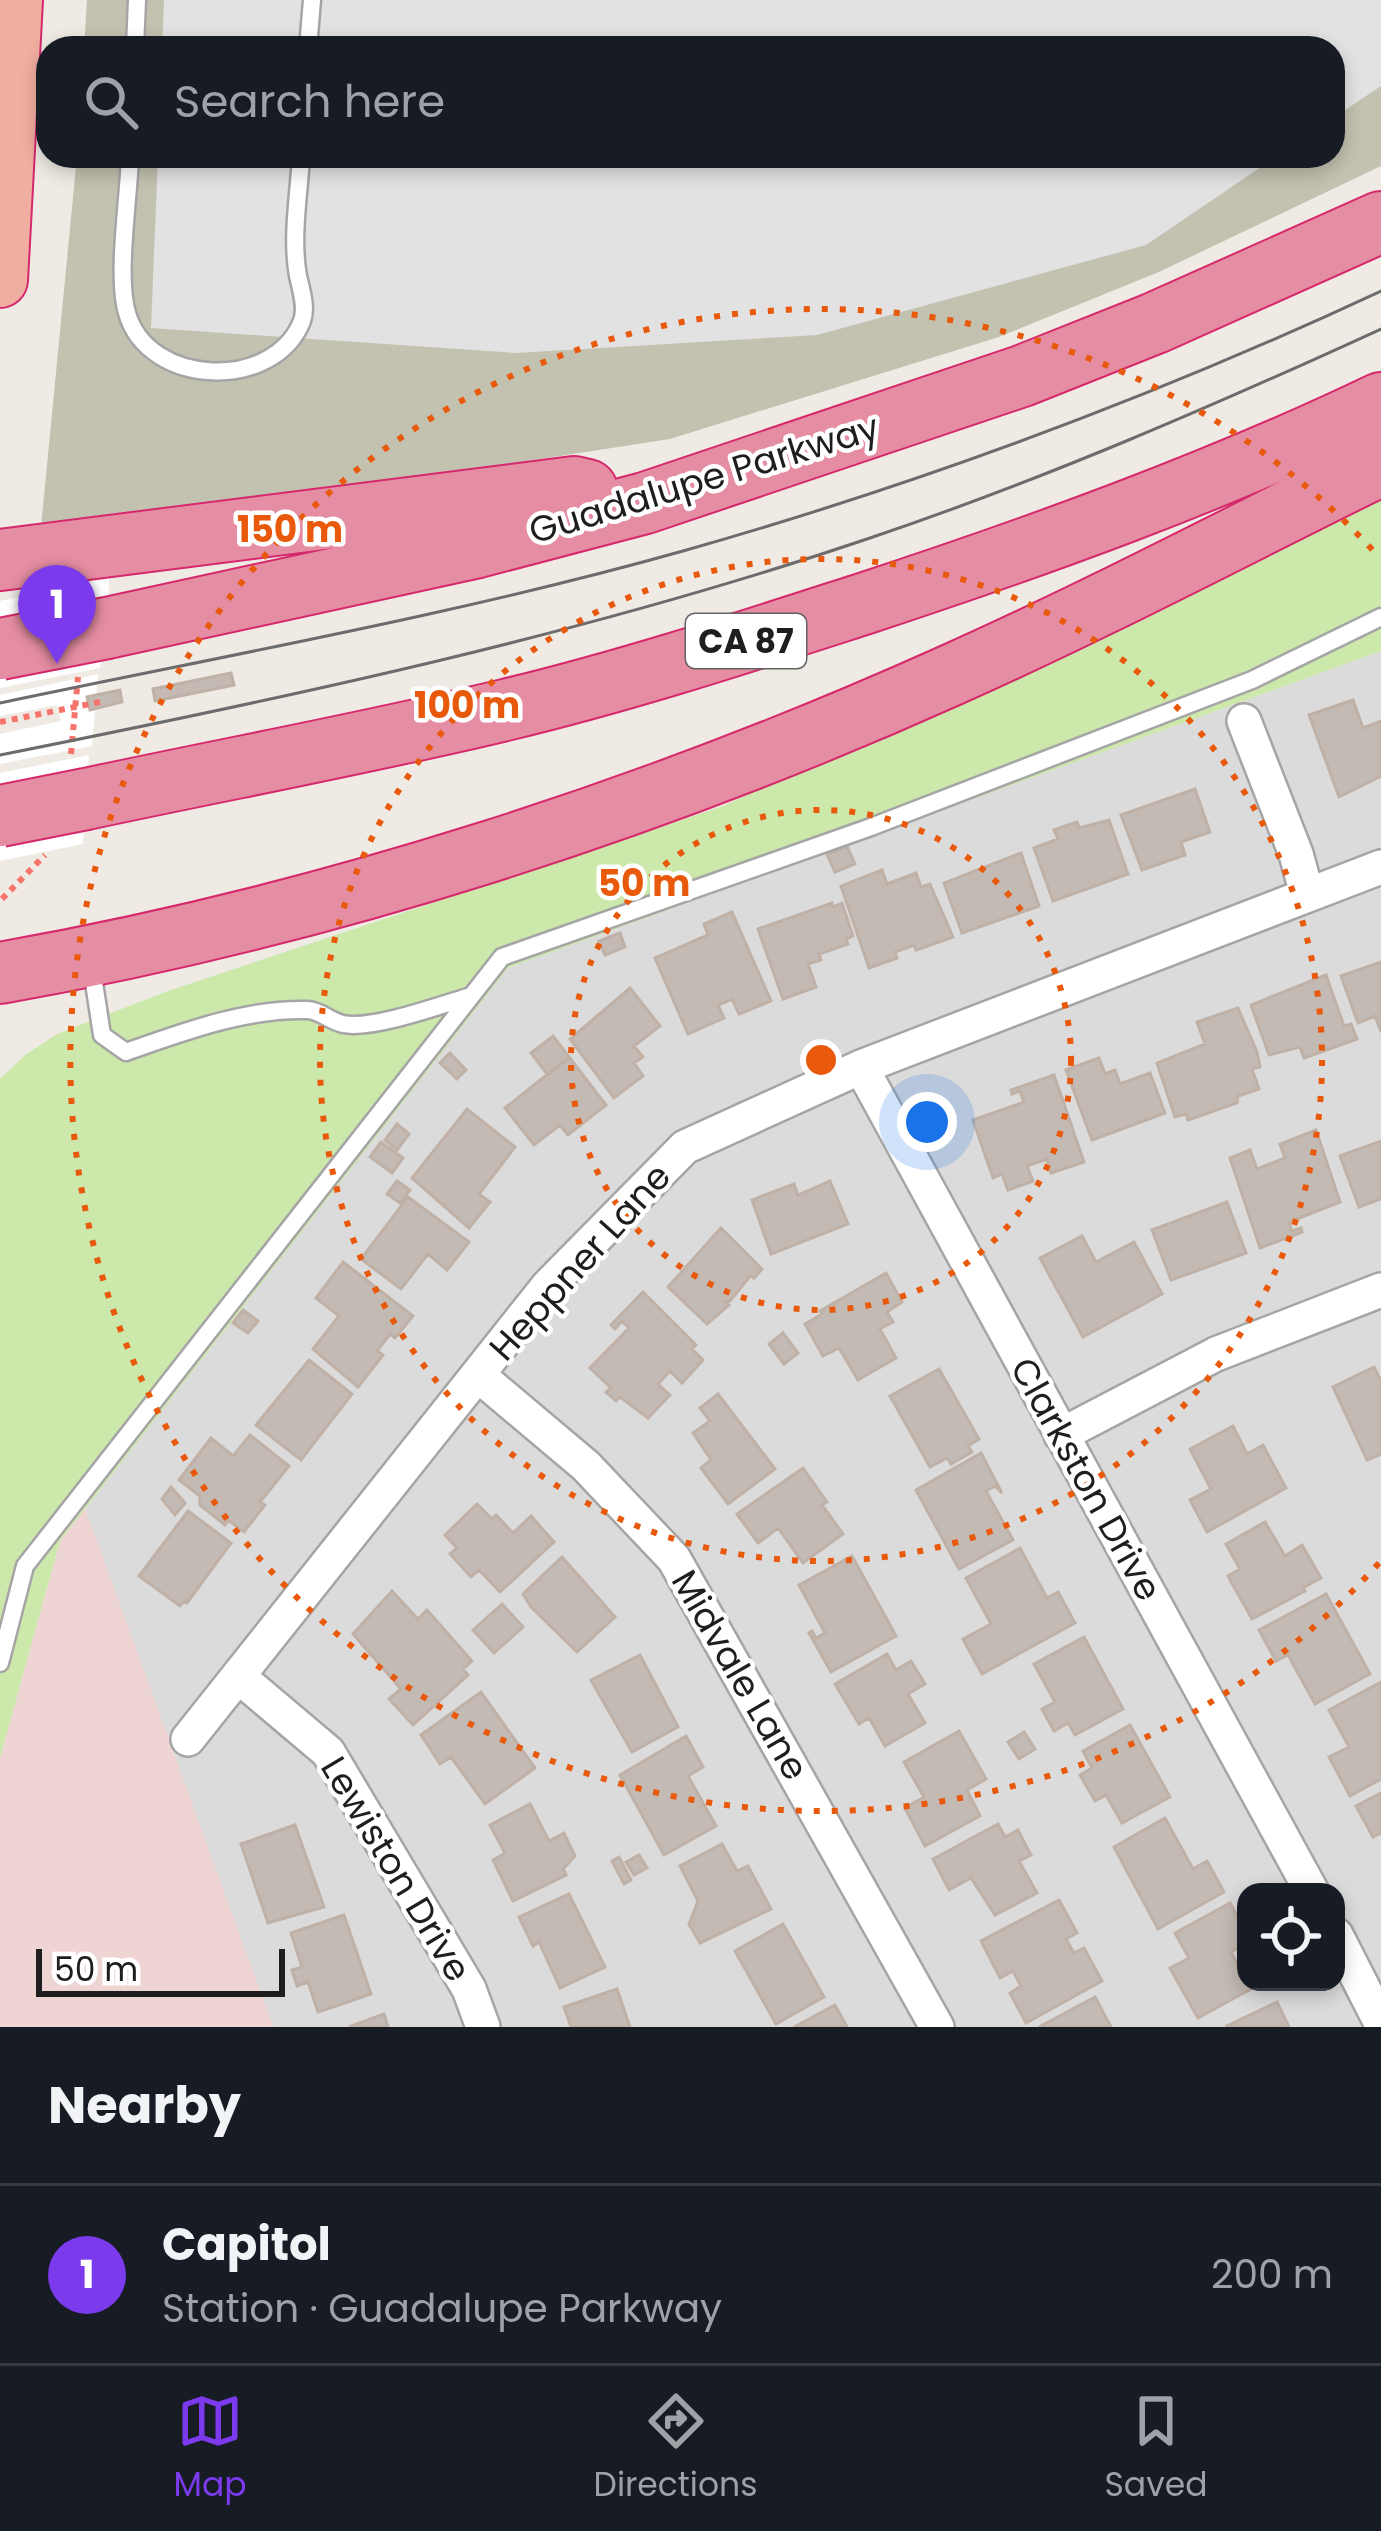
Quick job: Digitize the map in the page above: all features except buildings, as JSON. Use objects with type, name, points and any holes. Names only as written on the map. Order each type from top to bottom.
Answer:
[{"type":"highway","points":[[0,280],[15,0]]},
{"type":"highway","name":"Guadalupe Parkway","points":[[0,649],[93,650],[645,503],[1022,376],[1174,315],[1381,222]]},
{"type":"highway","name":"CA 87","points":[[0,816],[78,785],[507,710],[642,674],[1078,530],[1381,403]]},
{"type":"highway","points":[[0,973],[90,955],[410,874],[748,759],[950,676],[1381,465]]},
{"type":"highway","points":[[0,560],[574,487],[645,503]]},
{"type":"street","points":[[1244,722],[1307,894]]},
{"type":"street","name":"Heppner Lane","points":[[188,1739],[548,1286],[685,1147],[861,1067],[1381,867]]},
{"type":"street","name":"Clarkston Drive","points":[[861,1067],[1307,1883]]},
{"type":"street","points":[[1061,1435],[1216,1354],[1381,1290]]},
{"type":"street","name":"Midvale Lane","points":[[478,1375],[586,1466],[674,1559],[937,2027]]},
{"type":"street","name":"Lewiston Drive","points":[[238,1676],[328,1752],[469,1989],[483,2027]]},
{"type":"street","points":[[1345,1953],[1381,2023]]},
{"type":"lane","points":[[136,36],[137,0]]},
{"type":"lane","points":[[309,36],[312,0]]},
{"type":"lane","points":[[130,168],[126,312],[141,341],[161,359],[193,369],[230,371],[259,364],[286,347],[304,316],[295,255],[300,168]]},
{"type":"lane","points":[[0,1663],[25,1566],[502,957],[871,827],[1210,697],[1346,637],[1381,616]]},
{"type":"lane","points":[[90,955],[102,1035],[126,1052],[181,1032],[254,1015],[313,1010],[345,1024],[410,1015],[472,996]]},
{"type":"path","points":[[78,785],[77,711],[93,650]]},
{"type":"path","points":[[0,722],[77,711],[100,702]]},
{"type":"path","points":[[2,899],[50,850]]},
{"type":"shaded area","points":[[87,0],[1381,0],[1381,166],[1159,272],[999,337],[670,439],[109,526],[41,527],[76,168],[1345,168],[1345,36],[85,36]]},
{"type":"shaded area","points":[[164,0],[1381,0],[1381,86],[1345,110],[1345,36],[162,36]]},
{"type":"shaded area","points":[[158,168],[1259,168],[1146,245],[817,335],[516,353],[151,328]]},
{"type":"shaded area","points":[[1381,651],[1381,2027],[273,2027],[85,1508],[508,967]]},
{"type":"shaded area","points":[[85,1508],[273,2027],[0,2027],[0,1758],[60,1541]]},
{"type":"green space","points":[[1381,490],[1381,651],[508,968],[60,1541],[0,1758],[0,1079],[25,1055],[57,1034],[165,992],[723,806],[1329,521]]},
{"type":"pier","points":[[109,578],[100,668],[0,688],[0,601]]},
{"type":"pier","points":[[98,674],[92,746],[0,764],[0,734],[61,721],[57,705],[0,716],[0,695]]},
{"type":"pier","points":[[89,755],[83,844],[0,861],[0,773]]},
{"type":"tram line","points":[[0,703],[514,595],[773,525],[1038,435],[1381,291]]},
{"type":"tram line","points":[[0,755],[438,661],[763,573],[1064,466],[1381,329]]},
{"type":"place","name":"Capitol","points":[[57,664]]}]
